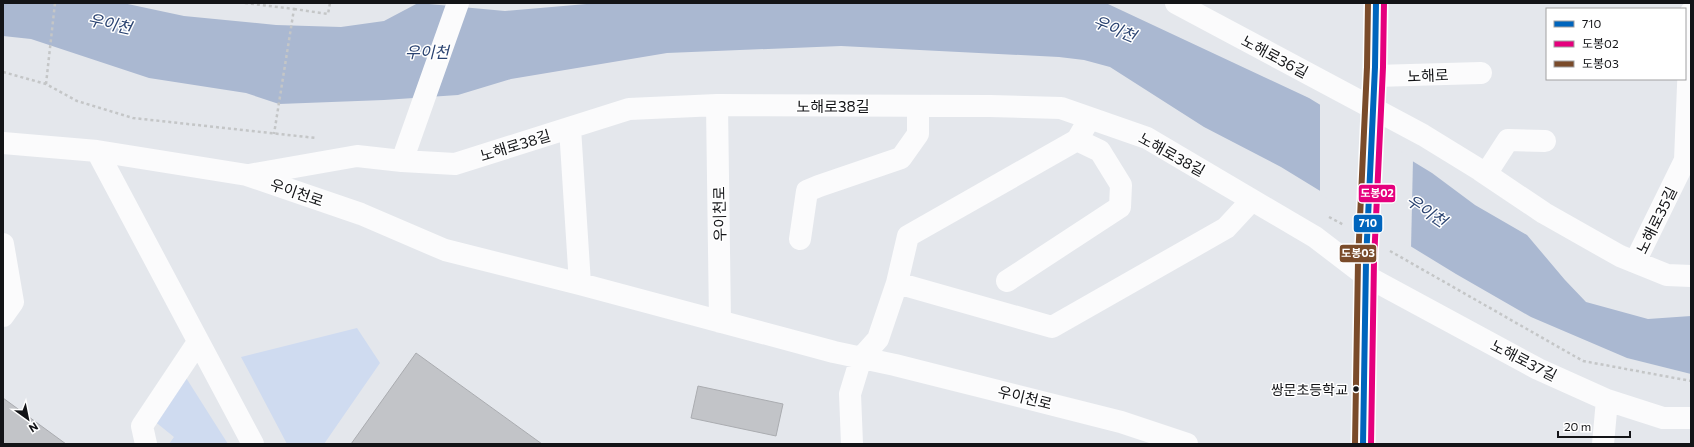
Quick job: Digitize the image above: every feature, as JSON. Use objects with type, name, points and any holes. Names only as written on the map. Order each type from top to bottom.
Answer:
[{"type":"main road","points":[[1363,444],[1366,268],[1375,76],[1376,3]]},
{"type":"street","points":[[403,157],[458,3]]},
{"type":"street","name":"노해로36길","points":[[1176,3],[1373,115]]},
{"type":"street","name":"노해로35길","points":[[1635,262],[1685,160],[1691,12]]},
{"type":"street","name":"노해로","points":[[1375,76],[1481,73]]},
{"type":"street","name":"노해로38길","points":[[247,175],[357,156],[403,157],[455,164],[629,109],[717,105],[1061,108],[1147,138],[1366,268]]},
{"type":"street","name":"우이천로","points":[[717,105],[720,322]]},
{"type":"street","points":[[800,239],[807,191],[902,158],[918,134],[918,106]]},
{"type":"street","name":"노해로35길","points":[[1373,115],[1423,135],[1486,174],[1544,213],[1620,256],[1667,275],[1691,276]]},
{"type":"street","points":[[852,444],[850,394],[861,358],[878,340],[897,283],[908,236],[1077,140],[1090,118]]},
{"type":"street","points":[[570,128],[580,284]]},
{"type":"street","points":[[1006,281],[1120,207],[1121,185],[1100,151],[1077,140]]},
{"type":"street","points":[[1486,174],[1508,140],[1545,141]]},
{"type":"street","name":"우이천로","points":[[3,143],[97,151],[247,175],[361,214],[445,250],[861,358],[895,365],[1120,422],[1187,444]]},
{"type":"street","points":[[97,151],[253,444]]},
{"type":"street","points":[[897,283],[1052,327],[1226,228],[1252,200]]},
{"type":"street","points":[[3,244],[6,307]]},
{"type":"street","name":"노해로37길","points":[[1366,268],[1538,369],[1607,400],[1663,418],[1691,418]]},
{"type":"street","points":[[146,444],[142,426],[198,342]]},
{"type":"street","points":[[1603,444],[1607,400]]},
{"type":"path","points":[[46,84],[56,3]]},
{"type":"path","points":[[245,3],[328,14],[330,3]]},
{"type":"path","points":[[274,134],[294,9]]},
{"type":"shaded area","points":[[357,328],[380,363],[324,444],[287,444],[241,357]]},
{"type":"shaded area","points":[[183,373],[228,444],[169,444],[174,437],[148,416]]},
{"type":"water","name":"우이천","points":[[3,3],[123,3],[184,16],[276,25],[341,27],[384,21],[418,3],[505,11],[598,3],[1108,4],[1309,98],[1432,173],[1475,205],[1527,235],[1565,280],[1586,302],[1648,319],[1691,316],[1691,374],[1627,358],[1531,317],[1456,274],[1281,167],[1204,127],[1110,67],[1084,60],[1059,57],[841,46],[667,53],[511,79],[458,95],[384,100],[279,104],[246,93],[149,78],[31,39],[3,36]]},
{"type":"pier","points":[[1320,103],[1413,159],[1411,249],[1320,194]]},
{"type":"building","points":[[416,353],[542,444],[351,444]]},
{"type":"building","points":[[698,386],[783,404],[776,436],[691,418]]},
{"type":"building","points":[[3,398],[66,444],[3,444]]},
{"type":"transit line","name":"도봉03","points":[[1355,444],[1358,261],[1367,67],[1368,3]]},
{"type":"transit line","name":"710","points":[[1363,444],[1366,261],[1375,67],[1376,3]]},
{"type":"transit line","name":"도봉02","points":[[1371,444],[1374,261],[1383,67],[1384,3]]},
{"type":"place","name":"쌍문초등학교","points":[[1356,389]]}]
